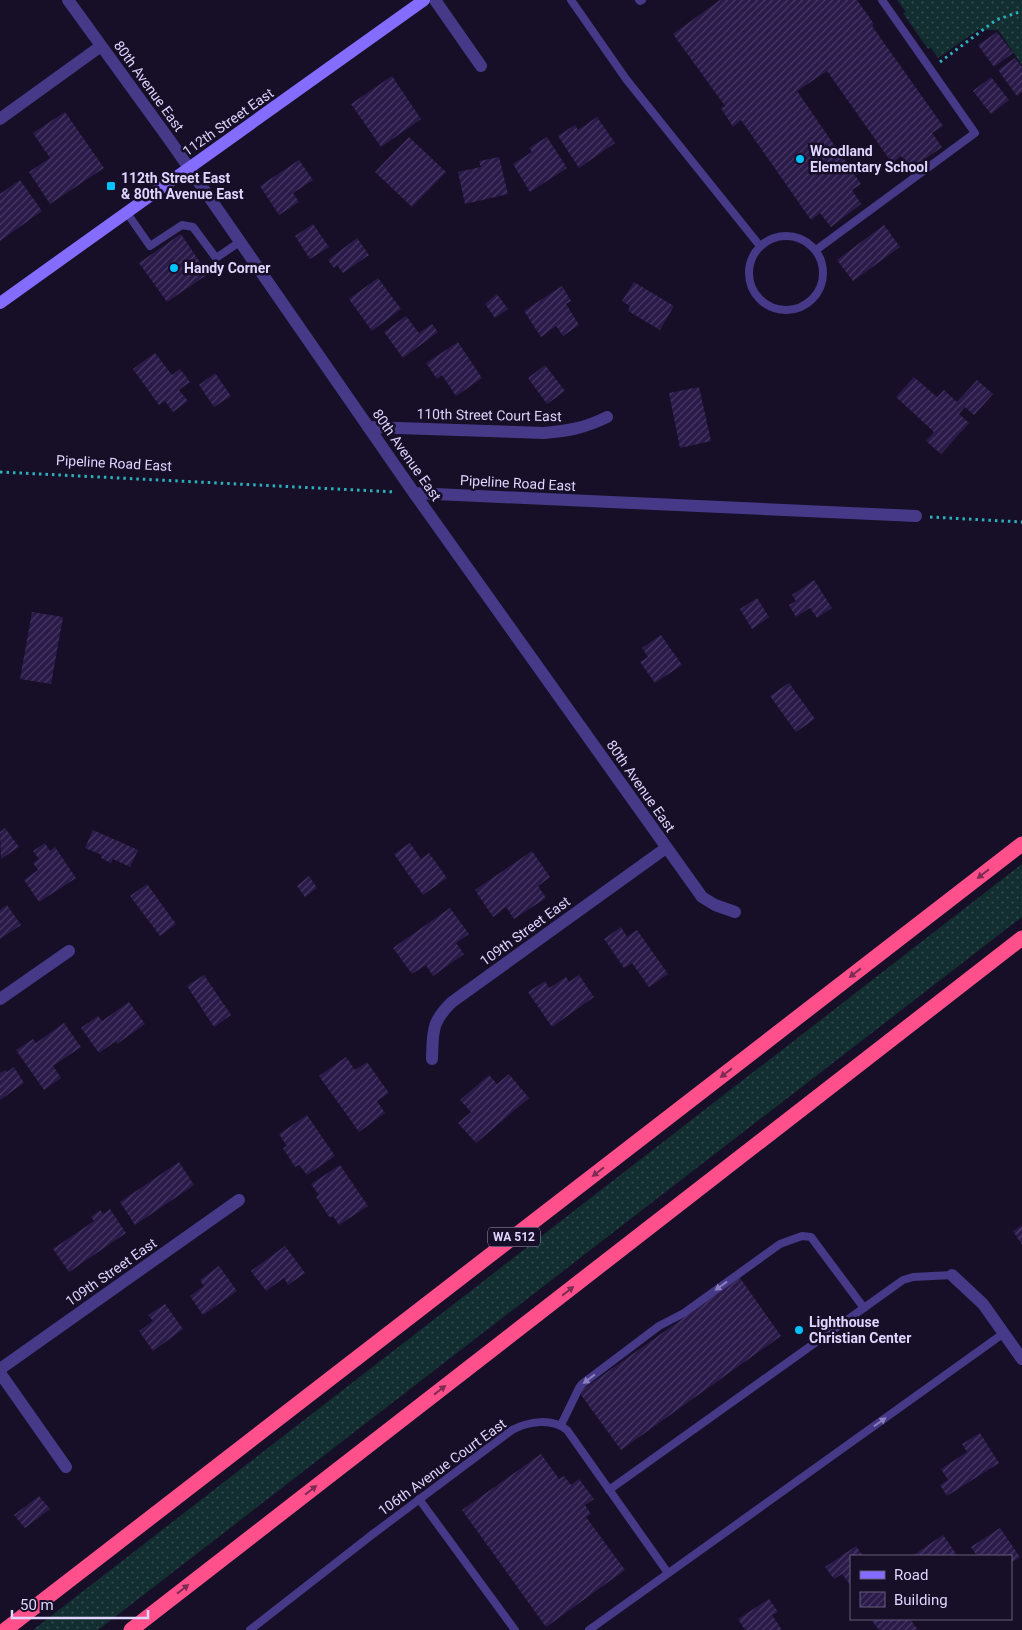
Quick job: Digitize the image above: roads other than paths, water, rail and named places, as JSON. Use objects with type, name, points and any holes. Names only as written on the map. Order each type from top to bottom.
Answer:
[{"type":"highway","name":"WA 512","points":[[5,1630],[1022,844]]},
{"type":"highway","points":[[130,1630],[1022,938]]},
{"type":"main road","name":"112th Street East","points":[[0,303],[424,0]]},
{"type":"street","name":"80th Avenue East","points":[[68,0],[241,241],[414,493],[666,848],[702,897],[715,905],[735,912]]},
{"type":"street","points":[[435,0],[481,66]]},
{"type":"street","points":[[0,119],[101,46]]},
{"type":"street","name":"110th Street Court East","points":[[368,427],[544,433],[568,432],[591,425],[607,417]]},
{"type":"street","name":"Pipeline Road East","points":[[414,493],[916,516]]},
{"type":"street","name":"109th Street East","points":[[432,1059],[434,1028],[440,1014],[452,1002],[666,848]]},
{"type":"street","points":[[0,999],[68,951]]},
{"type":"street","name":"109th Street East","points":[[0,1371],[240,1200]]},
{"type":"street","points":[[952,1275],[983,1304],[1022,1359]]},
{"type":"street","points":[[0,1371],[66,1467]]},
{"type":"lane","points":[[571,0],[626,79],[760,246]]},
{"type":"lane","points":[[816,250],[975,134],[882,0]]},
{"type":"lane","points":[[126,213],[150,246],[182,225],[193,227],[216,258],[241,241]]},
{"type":"lane","points":[[783,236],[795,237],[807,242],[816,250],[822,261],[824,273],[816,296],[806,304],[783,310],[771,307],[761,300],[754,291],[750,280],[750,267],[753,256],[760,246],[771,239],[783,236]]},
{"type":"lane","points":[[668,1573],[567,1430],[561,1425],[579,1388],[659,1326],[684,1313],[780,1244],[802,1236],[811,1237],[864,1308]]},
{"type":"lane","points":[[609,1490],[903,1280],[913,1277],[952,1275]]},
{"type":"lane","points":[[589,1630],[1004,1333]]},
{"type":"lane","name":"106th Avenue Court East","points":[[250,1630],[419,1499],[520,1426],[531,1422],[547,1422],[561,1425]]},
{"type":"lane","points":[[419,1499],[515,1630]]},
{"type":"place","name":"Woodland Elementary School","points":[[800,159]]},
{"type":"place","name":"112th Street East & 80th Avenue East","points":[[111,186]]},
{"type":"place","name":"Handy Corner","points":[[174,268]]},
{"type":"place","name":"Lighthouse Christian Center","points":[[799,1330]]}]
